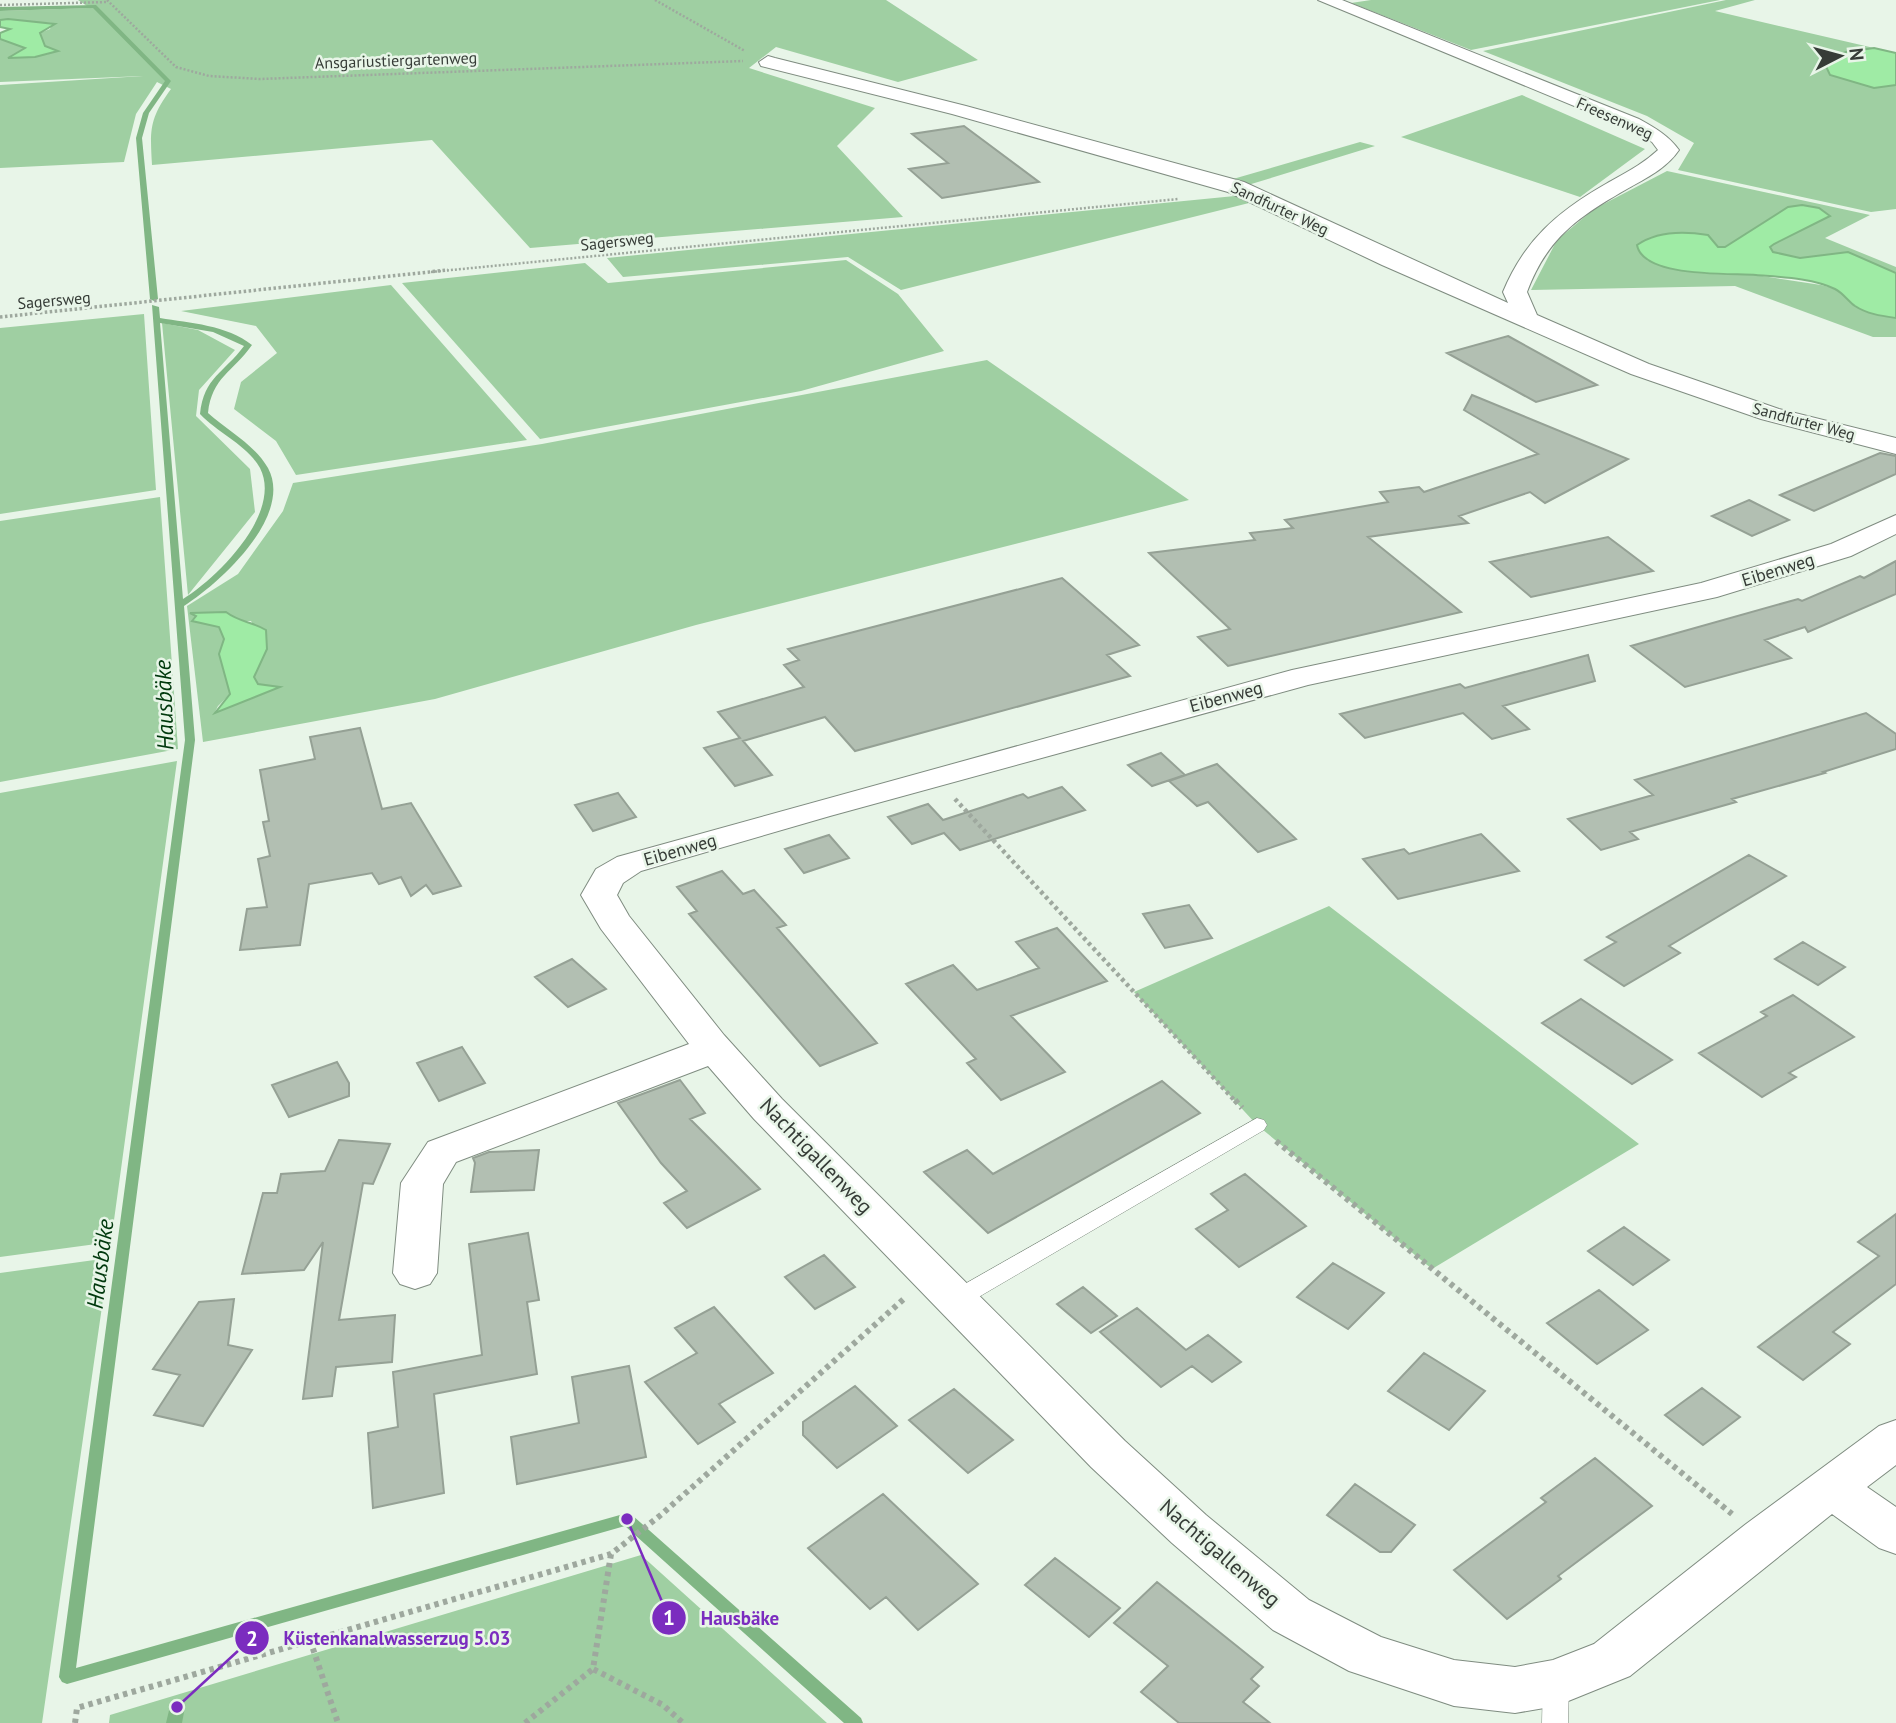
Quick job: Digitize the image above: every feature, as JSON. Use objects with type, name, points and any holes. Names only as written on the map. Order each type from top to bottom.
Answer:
[{"type":"street","name":"Freesenweg","points":[[1327,0],[1632,123],[1659,138],[1669,150],[1657,164],[1592,201],[1546,233],[1523,269],[1515,292],[1527,320]]},
{"type":"street","name":"Sandfurter Weg","points":[[768,62],[1011,124],[1236,187],[1640,369],[1770,414],[1896,446]]},
{"type":"street","name":"Eibenweg","points":[[614,921],[599,895],[608,877],[629,864],[1303,677],[1707,591],[1841,550],[1896,523]]},
{"type":"street","name":"Nachtigallenweg","points":[[614,921],[715,1049],[768,1108],[1108,1454],[1188,1529],[1291,1615],[1367,1655],[1454,1683],[1515,1690],[1555,1703],[1896,1438]]},
{"type":"street","points":[[415,1273],[422,1184],[442,1152],[715,1049]]},
{"type":"street","points":[[1832,1488],[1896,1534]]},
{"type":"lane","points":[[944,1286],[1258,1125]]},
{"type":"path","points":[[655,0],[735,47],[768,62]]},
{"type":"path","points":[[0,5],[107,1]]},
{"type":"path","name":"Ansgariustiergartenweg","points":[[107,1],[176,67],[209,76],[260,79],[715,60]]},
{"type":"path","name":"Sagersweg","points":[[0,317],[596,255],[1205,197],[1236,187]]},
{"type":"path","points":[[935,777],[1258,1125],[1763,1539]]},
{"type":"path","points":[[75,1723],[77,1708],[611,1554],[944,1286]]},
{"type":"path","points":[[525,1723],[593,1669],[611,1554]]},
{"type":"path","points":[[310,1640],[338,1723]]},
{"type":"path","points":[[593,1669],[663,1705],[683,1723]]},
{"type":"shaded area","points":[[78,0],[886,0],[978,60],[898,82],[776,47],[749,68],[875,108],[837,146],[903,217],[530,248],[432,140],[152,165],[152,125],[158,109],[171,89],[157,82],[136,114],[124,162],[0,168],[0,85],[143,76],[0,82],[0,39],[25,47],[20,53],[45,55],[57,51],[45,47],[40,33],[50,29],[52,23],[0,20],[0,11],[90,8]]},
{"type":"shaded area","points":[[1371,0],[1720,0],[1471,50],[1351,3]]},
{"type":"shaded area","points":[[1726,0],[1755,0],[1715,11],[1874,48],[1846,52],[1874,88],[1896,85],[1896,209],[1871,212],[1678,170],[1694,143],[1647,116],[1483,51]]},
{"type":"shaded area","points":[[0,20],[55,24],[40,33],[45,46],[58,51],[35,57],[8,58],[25,48],[0,39],[0,33],[10,29],[0,27]]},
{"type":"shaded area","points":[[1874,48],[1896,53],[1896,85],[1874,88],[1830,75],[1823,60],[1846,52]]},
{"type":"shaded area","points":[[1522,95],[1645,149],[1580,197],[1401,137]]},
{"type":"shaded area","points":[[1360,142],[1375,146],[1248,185],[1233,179]]},
{"type":"shaded area","points":[[1667,171],[1870,215],[1825,238],[1896,267],[1896,273],[1848,252],[1800,258],[1773,252],[1770,247],[1774,244],[1830,216],[1788,207],[1725,247],[1718,247],[1708,235],[1679,233],[1647,260],[1679,270],[1756,275],[1833,288],[1869,312],[1896,318],[1896,337],[1873,337],[1735,286],[1531,290],[1557,240],[1594,209]]},
{"type":"shaded area","points":[[1245,195],[1257,201],[901,290],[848,257],[623,277],[607,258]]},
{"type":"shaded area","points":[[1802,205],[1819,208],[1830,216],[1774,244],[1770,247],[1773,252],[1800,258],[1848,252],[1896,273],[1896,318],[1865,311],[1838,291],[1817,282],[1786,277],[1689,272],[1654,263],[1643,256],[1637,245],[1653,237],[1690,233],[1708,235],[1718,247],[1725,247],[1788,207]]},
{"type":"shaded area","points":[[846,260],[898,294],[944,351],[801,391],[540,439],[402,283],[585,263],[608,283]]},
{"type":"shaded area","points":[[391,285],[527,440],[296,475],[276,441],[234,409],[241,382],[277,353],[256,326],[181,311]]},
{"type":"shaded area","points":[[144,314],[156,490],[0,514],[0,328]]},
{"type":"shaded area","points":[[162,323],[198,330],[235,350],[199,390],[196,416],[250,469],[255,512],[188,595]]},
{"type":"shaded area","points":[[987,360],[1189,500],[696,625],[435,699],[203,742],[187,606],[238,574],[283,511],[293,483],[542,444]],"holes":[[[226,612],[240,621],[251,621],[267,649],[254,677],[258,684],[279,687],[215,712],[230,694],[219,654],[224,639],[219,627],[192,620],[197,616],[192,613]]]},
{"type":"shaded area","points":[[160,497],[178,749],[0,782],[0,521]]},
{"type":"shaded area","points":[[226,612],[266,630],[267,649],[254,677],[258,684],[280,687],[215,713],[230,694],[219,654],[224,639],[219,627],[192,621],[196,616],[190,613]]},
{"type":"shaded area","points":[[177,761],[111,1242],[0,1257],[0,793]]},
{"type":"shaded area","points":[[1329,906],[1639,1144],[1432,1269],[1257,1125],[1134,992]]},
{"type":"shaded area","points":[[109,1258],[42,1723],[0,1723],[0,1273]]},
{"type":"shaded area","points":[[641,1555],[827,1723],[109,1723],[110,1715]]},
{"type":"building","points":[[964,126],[1039,182],[942,198],[909,169],[948,163],[912,134]]},
{"type":"building","points":[[1508,336],[1597,385],[1536,402],[1447,353]]},
{"type":"building","points":[[1472,395],[1628,459],[1545,503],[1530,492],[1459,516],[1468,523],[1368,537],[1461,612],[1228,666],[1198,637],[1230,629],[1149,553],[1255,540],[1250,533],[1293,528],[1285,520],[1388,502],[1380,492],[1419,487],[1424,492],[1538,454],[1464,410]]},
{"type":"building","points":[[1880,453],[1896,456],[1896,474],[1814,511],[1780,495]]},
{"type":"building","points":[[1749,500],[1789,520],[1752,536],[1712,516]]},
{"type":"building","points":[[1608,537],[1653,571],[1531,597],[1490,562]]},
{"type":"building","points":[[1896,561],[1896,594],[1808,632],[1805,627],[1765,640],[1791,658],[1685,687],[1631,646],[1798,599],[1802,601],[1860,576],[1864,578]]},
{"type":"building","points":[[1062,578],[1139,645],[1107,655],[1130,676],[855,751],[825,717],[743,741],[772,775],[735,786],[704,748],[740,738],[718,712],[804,687],[784,665],[799,660],[788,649]]},
{"type":"building","points":[[1588,655],[1595,681],[1503,706],[1529,729],[1492,739],[1463,713],[1365,738],[1340,714],[1460,684],[1465,688]]},
{"type":"building","points":[[1866,713],[1896,734],[1896,749],[1823,772],[1825,773],[1732,799],[1736,802],[1630,832],[1638,839],[1601,850],[1568,819],[1653,795],[1635,780]]},
{"type":"building","points":[[360,728],[382,809],[411,803],[461,886],[433,894],[426,885],[411,896],[401,877],[379,884],[372,873],[309,884],[300,945],[240,950],[247,909],[267,907],[258,859],[270,856],[263,822],[269,821],[260,770],[315,759],[310,737]]},
{"type":"building","points":[[1161,753],[1185,775],[1152,786],[1128,765]]},
{"type":"building","points":[[1217,764],[1296,839],[1258,852],[1208,802],[1197,806],[1169,781]]},
{"type":"building","points":[[1062,787],[1085,810],[960,850],[944,833],[912,844],[888,817],[928,804],[943,820],[1023,794],[1028,798]]},
{"type":"building","points":[[618,793],[636,817],[593,831],[575,805]]},
{"type":"building","points":[[1481,834],[1519,871],[1398,899],[1363,859],[1404,849],[1409,854]]},
{"type":"building","points":[[829,835],[849,858],[804,873],[785,849]]},
{"type":"building","points":[[1749,855],[1786,876],[1669,946],[1680,953],[1624,986],[1585,960],[1616,942],[1607,937]]},
{"type":"building","points":[[722,871],[743,894],[754,890],[786,925],[777,928],[877,1043],[820,1066],[689,914],[697,911],[677,887]]},
{"type":"building","points":[[1189,905],[1212,938],[1165,948],[1143,914]]},
{"type":"building","points":[[1057,928],[1107,981],[1011,1016],[1065,1072],[1001,1100],[967,1063],[976,1059],[906,984],[953,965],[977,990],[1039,968],[1016,942]]},
{"type":"building","points":[[1803,942],[1845,967],[1818,985],[1775,959]]},
{"type":"building","points":[[572,959],[606,989],[568,1007],[535,977]]},
{"type":"building","points":[[1793,995],[1854,1037],[1789,1073],[1796,1077],[1762,1097],[1699,1053],[1767,1016],[1761,1012]]},
{"type":"building","points":[[1581,999],[1672,1060],[1632,1084],[1542,1023]]},
{"type":"building","points":[[462,1047],[485,1083],[439,1101],[417,1063]]},
{"type":"building","points":[[337,1062],[349,1083],[349,1096],[289,1117],[272,1085]]},
{"type":"building","points":[[680,1080],[705,1113],[690,1119],[760,1189],[687,1228],[664,1203],[687,1191],[661,1163],[618,1103]]},
{"type":"building","points":[[1162,1081],[1200,1113],[988,1233],[924,1172],[967,1150],[993,1174]]},
{"type":"building","points":[[339,1140],[390,1144],[373,1184],[363,1183],[339,1320],[395,1315],[392,1362],[336,1367],[332,1396],[303,1399],[323,1242],[304,1270],[242,1274],[263,1193],[277,1193],[281,1174],[325,1171]]},
{"type":"building","points":[[539,1150],[534,1190],[471,1192],[475,1163],[473,1158],[489,1152]]},
{"type":"building","points":[[1245,1174],[1306,1226],[1239,1267],[1196,1229],[1228,1210],[1211,1194]]},
{"type":"building","points":[[1896,1214],[1896,1284],[1833,1332],[1850,1344],[1803,1380],[1758,1347],[1879,1256],[1858,1242]]},
{"type":"building","points":[[1624,1227],[1669,1260],[1633,1285],[1588,1251]]},
{"type":"building","points":[[528,1233],[539,1300],[527,1302],[537,1374],[434,1394],[444,1493],[373,1508],[368,1433],[398,1427],[393,1372],[482,1355],[469,1244]]},
{"type":"building","points":[[824,1255],[855,1287],[815,1309],[785,1277]]},
{"type":"building","points":[[1333,1263],[1384,1293],[1348,1329],[1297,1297]]},
{"type":"building","points":[[1083,1287],[1117,1316],[1091,1333],[1057,1304]]},
{"type":"building","points":[[1599,1290],[1648,1330],[1597,1364],[1547,1323]]},
{"type":"building","points":[[234,1299],[228,1345],[252,1350],[203,1426],[154,1415],[180,1375],[153,1369],[199,1302]]},
{"type":"building","points":[[714,1307],[773,1373],[719,1404],[735,1422],[698,1444],[645,1382],[697,1353],[675,1328]]},
{"type":"building","points":[[1137,1308],[1186,1350],[1208,1335],[1241,1362],[1212,1382],[1192,1366],[1161,1387],[1100,1332]]},
{"type":"building","points":[[1424,1353],[1485,1391],[1449,1430],[1388,1391]]},
{"type":"building","points":[[629,1366],[646,1457],[517,1484],[511,1437],[579,1423],[572,1377]]},
{"type":"building","points":[[855,1386],[897,1426],[837,1468],[803,1435],[803,1422]]},
{"type":"building","points":[[1702,1388],[1740,1417],[1703,1445],[1665,1415]]},
{"type":"building","points":[[954,1389],[1013,1440],[968,1473],[909,1420]]},
{"type":"building","points":[[1595,1458],[1652,1506],[1558,1576],[1561,1579],[1507,1619],[1454,1570],[1546,1502],[1541,1498]]},
{"type":"building","points":[[1355,1484],[1415,1525],[1391,1552],[1380,1552],[1327,1515]]},
{"type":"building","points":[[883,1494],[978,1584],[918,1630],[886,1597],[870,1609],[808,1548]]},
{"type":"building","points":[[1055,1558],[1120,1608],[1089,1637],[1025,1585]]},
{"type":"building","points":[[1157,1582],[1263,1667],[1251,1679],[1259,1686],[1243,1702],[1270,1723],[1179,1723],[1141,1692],[1168,1666],[1114,1623]]},
{"type":"waterway","name":"Hausbäke","points":[[0,9],[94,6],[168,81],[146,113],[139,138],[154,299]]},
{"type":"waterway","name":"Hausbäke","points":[[155,307],[156,320]]},
{"type":"waterway","points":[[156,320],[215,330],[248,345],[214,382],[205,401],[204,414],[250,451],[268,479],[268,496],[263,514],[253,533],[225,569],[179,605]]},
{"type":"waterway","name":"Hausbäke","points":[[156,320],[179,605]]},
{"type":"waterway","name":"Hausbäke","points":[[179,605],[190,740],[67,1677],[627,1519],[855,1723]]},
{"type":"waterway","points":[[174,1723],[177,1707]]},
{"type":"place","name":"Hausbäke","points":[[627,1519]]},
{"type":"place","name":"Küstenkanalwasserzug 5.03","points":[[177,1707]]}]
